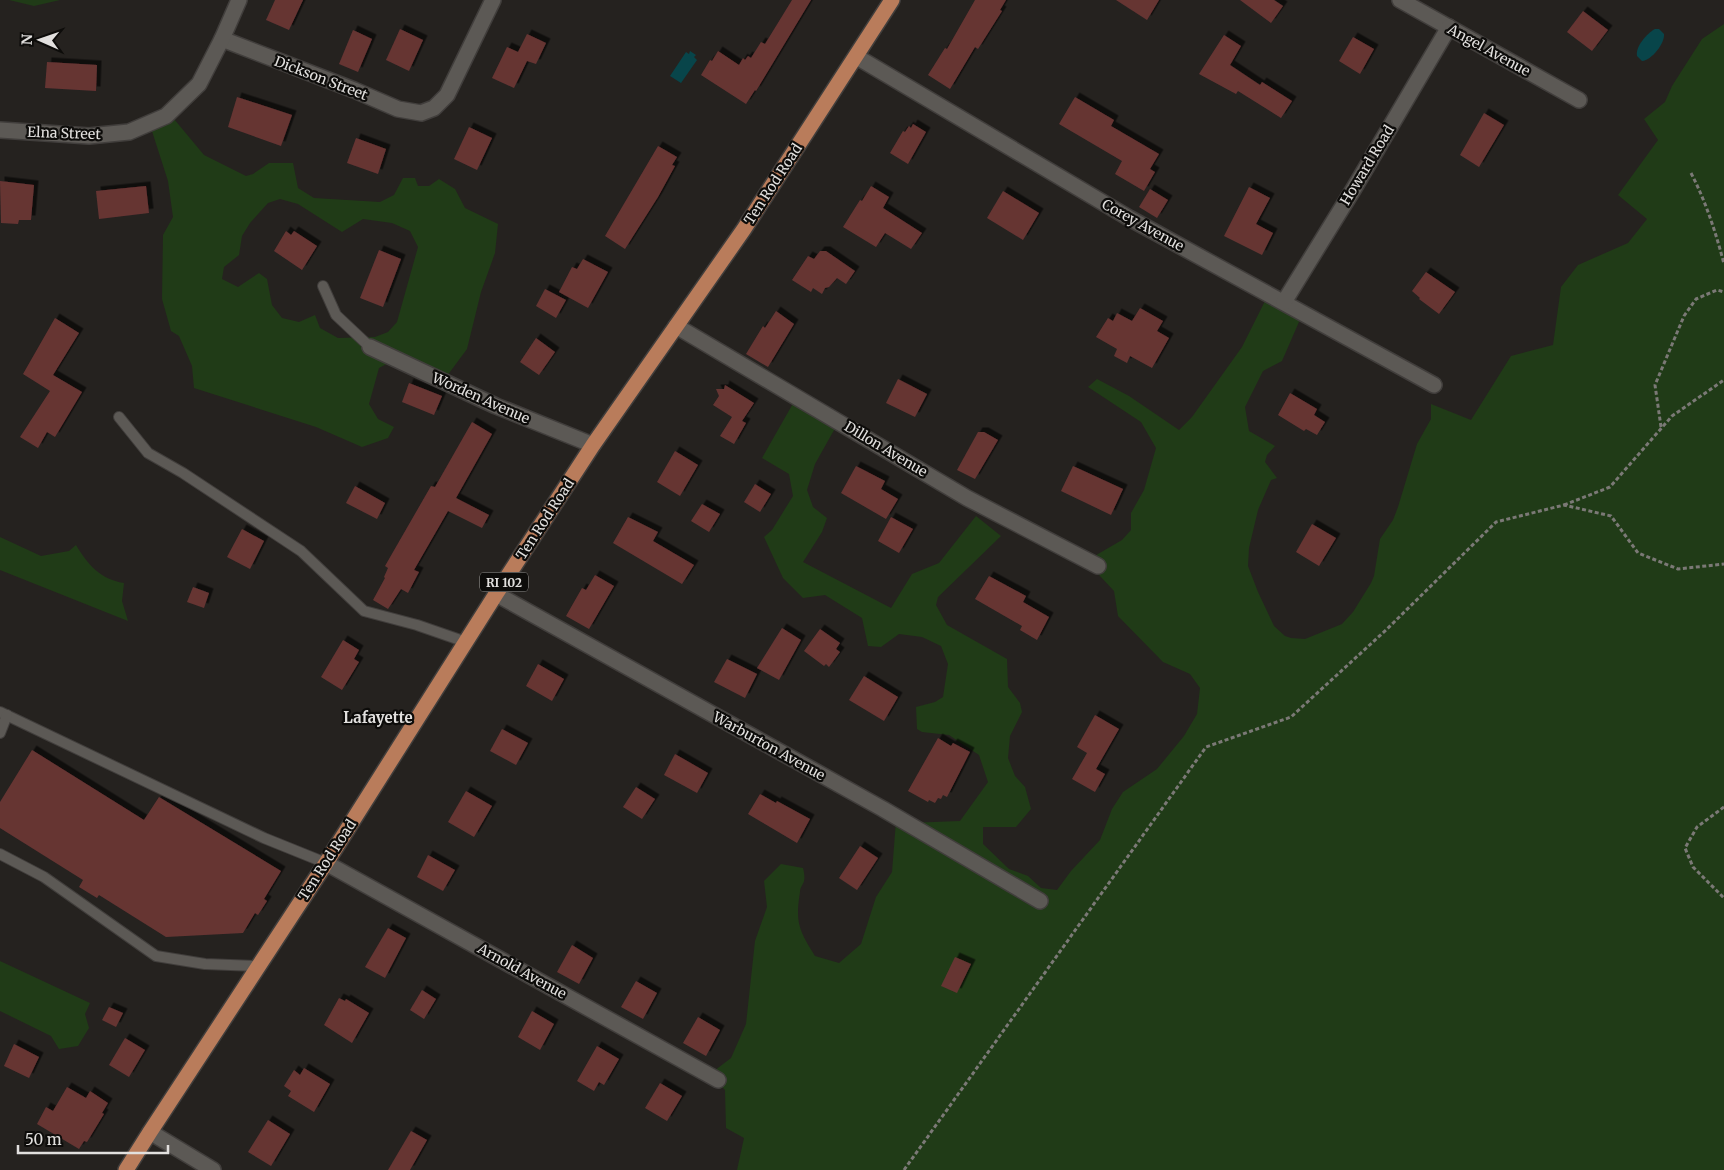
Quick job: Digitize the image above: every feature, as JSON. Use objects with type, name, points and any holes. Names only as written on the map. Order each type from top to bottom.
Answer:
[{"type":"main road","name":"Ten Rod Road","points":[[126,1170],[326,863],[496,594],[593,445],[744,229],[857,57],[892,0]]},
{"type":"street","name":"Elna Street","points":[[0,130],[89,136],[128,132],[166,116],[199,84],[222,40],[239,0]]},
{"type":"street","name":"Dickson Street","points":[[222,40],[354,90],[398,109],[421,113],[434,108],[447,95],[493,0]]},
{"type":"street","name":"Angel Avenue","points":[[1400,0],[1578,100]]},
{"type":"street","name":"Howard Road","points":[[1284,302],[1353,190],[1449,27]]},
{"type":"street","name":"Corey Avenue","points":[[857,57],[1129,218],[1434,385]]},
{"type":"street","name":"Dillon Avenue","points":[[676,326],[967,498],[1098,566]]},
{"type":"street","name":"Worden Avenue","points":[[370,347],[496,406],[593,445]]},
{"type":"street","name":"Warburton Avenue","points":[[496,594],[883,809],[1040,902]]},
{"type":"street","name":"Arnold Avenue","points":[[326,863],[718,1080]]},
{"type":"street","points":[[150,1132],[213,1170]]},
{"type":"lane","points":[[323,286],[336,315],[370,347]]},
{"type":"lane","points":[[119,418],[148,452],[302,551],[364,611],[417,625],[466,642]]},
{"type":"lane","points":[[0,733],[4,713],[264,838],[326,863]]},
{"type":"lane","points":[[0,854],[44,877],[156,956],[205,964],[258,966]]},
{"type":"path","points":[[1691,173],[1715,230],[1724,264]]},
{"type":"path","points":[[1661,428],[1655,384],[1684,316],[1696,299],[1717,290],[1724,292]]},
{"type":"path","points":[[904,1170],[1206,747],[1292,717],[1386,630],[1496,522],[1564,505],[1610,487],[1672,416],[1724,380]]},
{"type":"path","points":[[1564,505],[1611,516],[1638,553],[1678,570],[1724,564]]},
{"type":"path","points":[[1724,807],[1697,827],[1685,848],[1693,867],[1724,898]]},
{"type":"green space","points":[[9,0],[60,0],[34,6]]},
{"type":"green space","points":[[1724,24],[1724,1170],[737,1170],[744,1138],[726,1128],[725,1090],[710,1074],[731,1058],[746,1024],[755,941],[767,907],[764,881],[781,864],[803,868],[804,879],[800,890],[798,911],[802,932],[815,956],[839,963],[861,944],[876,897],[892,872],[896,821],[907,823],[960,821],[988,782],[979,755],[949,735],[922,732],[917,729],[916,707],[935,702],[943,697],[948,664],[941,646],[922,637],[899,634],[881,647],[868,646],[862,618],[825,595],[803,598],[783,578],[764,537],[772,530],[793,496],[789,474],[762,458],[795,400],[838,423],[815,464],[807,490],[813,507],[827,518],[822,532],[803,562],[891,608],[912,574],[939,563],[976,516],[1001,536],[938,597],[936,605],[947,625],[1007,659],[1008,687],[1020,703],[1022,712],[1010,736],[1008,758],[1015,776],[1025,787],[1031,809],[1016,827],[983,827],[983,844],[1009,869],[1028,876],[1041,888],[1057,890],[1071,871],[1100,840],[1112,809],[1123,792],[1157,769],[1184,736],[1197,714],[1200,688],[1190,674],[1163,662],[1118,616],[1114,591],[1086,561],[1122,540],[1131,530],[1131,513],[1144,490],[1156,448],[1141,422],[1088,387],[1097,379],[1129,396],[1179,430],[1192,417],[1242,347],[1268,295],[1302,315],[1282,361],[1263,371],[1245,407],[1249,431],[1275,446],[1267,455],[1265,462],[1277,478],[1271,480],[1258,510],[1249,548],[1248,566],[1274,626],[1285,636],[1305,639],[1342,624],[1353,612],[1374,576],[1380,539],[1393,520],[1398,507],[1417,444],[1431,419],[1431,404],[1471,420],[1511,356],[1553,345],[1561,287],[1578,265],[1628,243],[1647,219],[1618,195],[1658,140],[1644,119],[1665,102],[1672,86],[1702,39]]},
{"type":"green space","points":[[169,113],[204,155],[246,176],[253,174],[269,163],[293,163],[298,188],[314,198],[380,202],[394,195],[403,178],[415,178],[418,186],[429,186],[439,179],[455,189],[465,208],[498,224],[495,253],[481,292],[467,349],[447,376],[396,359],[379,368],[369,404],[378,419],[394,427],[388,438],[362,447],[316,427],[194,388],[192,366],[179,336],[171,331],[162,299],[163,235],[173,217],[168,181],[150,125]],"holes":[[[280,199],[298,204],[342,232],[363,219],[392,223],[410,231],[418,247],[397,322],[388,332],[375,337],[338,338],[320,328],[315,315],[299,322],[282,318],[272,305],[267,279],[259,273],[238,287],[222,279],[224,267],[239,255],[242,236],[250,223],[268,203]]]},
{"type":"green space","points":[[0,537],[41,556],[69,551],[76,545],[90,565],[101,574],[124,583],[122,601],[128,621],[0,570]]},
{"type":"green space","points":[[0,961],[90,1003],[85,1014],[89,1028],[78,1046],[59,1049],[51,1036],[0,1011]]},
{"type":"water","points":[[1655,29],[1659,29],[1664,34],[1664,38],[1654,54],[1642,61],[1637,56],[1638,49],[1645,37]]},
{"type":"water","points":[[690,51],[696,55],[694,57],[697,60],[681,83],[670,76],[686,52],[689,54]]},
{"type":"building","points":[[275,0],[303,0],[289,30],[266,20]]},
{"type":"building","points":[[792,0],[811,0],[756,91],[746,104],[701,75],[718,51],[739,65],[743,58],[745,60],[748,56],[751,58],[761,42],[765,44]]},
{"type":"building","points":[[975,0],[1006,0],[1000,10],[1002,11],[978,49],[975,47],[950,89],[928,75],[945,48],[947,49]]},
{"type":"building","points":[[1116,0],[1159,0],[1147,20]]},
{"type":"building","points":[[1240,0],[1274,0],[1283,6],[1271,23]]},
{"type":"building","points":[[1583,11],[1608,30],[1592,51],[1567,32]]},
{"type":"building","points":[[400,29],[423,40],[409,71],[386,60]]},
{"type":"building","points":[[353,30],[372,39],[358,72],[339,64]]},
{"type":"building","points":[[527,34],[546,43],[536,64],[527,61],[514,88],[492,78],[507,47],[518,52]]},
{"type":"building","points":[[1224,35],[1241,46],[1230,65],[1260,85],[1262,82],[1292,101],[1281,118],[1238,91],[1236,94],[1199,74]]},
{"type":"building","points":[[1353,37],[1374,49],[1360,74],[1339,61]]},
{"type":"building","points":[[47,62],[97,65],[96,91],[45,88]]},
{"type":"building","points":[[237,97],[292,115],[281,146],[228,127]]},
{"type":"building","points":[[1075,97],[1114,120],[1111,126],[1159,154],[1150,169],[1155,172],[1144,191],[1115,174],[1122,161],[1059,124]]},
{"type":"building","points":[[1484,113],[1504,125],[1479,167],[1460,155]]},
{"type":"building","points":[[913,124],[926,132],[908,164],[890,153],[903,131],[905,132],[909,126],[911,128]]},
{"type":"building","points":[[469,127],[492,138],[477,170],[454,159]]},
{"type":"building","points":[[356,138],[386,149],[378,174],[347,163]]},
{"type":"building","points":[[658,146],[677,157],[672,165],[675,166],[625,249],[605,236]]},
{"type":"building","points":[[0,181],[34,185],[31,220],[19,220],[18,224],[1,223]]},
{"type":"building","points":[[146,186],[149,213],[99,219],[96,191]]},
{"type":"building","points":[[871,186],[889,197],[883,208],[922,233],[911,249],[885,233],[876,247],[843,227]]},
{"type":"building","points":[[1249,187],[1270,198],[1256,224],[1273,233],[1262,255],[1224,236]]},
{"type":"building","points":[[1150,189],[1168,200],[1157,218],[1139,207]]},
{"type":"building","points":[[1003,191],[1039,213],[1023,240],[987,218]]},
{"type":"building","points":[[286,231],[291,235],[294,231],[317,246],[302,270],[274,251]]},
{"type":"building","points":[[379,250],[401,259],[383,307],[360,298]]},
{"type":"building","points":[[820,251],[826,251],[855,271],[846,284],[837,278],[829,287],[825,288],[822,294],[813,288],[811,292],[792,280],[808,256],[814,259]]},
{"type":"building","points":[[583,259],[608,272],[588,308],[559,292],[572,267],[577,269]]},
{"type":"building","points":[[1426,272],[1455,292],[1439,314],[1419,299],[1412,291]]},
{"type":"building","points":[[545,289],[566,300],[556,318],[536,306]]},
{"type":"building","points":[[1140,308],[1163,321],[1157,331],[1169,338],[1152,368],[1130,356],[1127,363],[1114,356],[1117,349],[1096,337],[1108,318],[1113,321],[1117,313],[1132,321]]},
{"type":"building","points":[[776,311],[794,324],[768,367],[746,354],[763,326],[765,328]]},
{"type":"building","points":[[55,318],[79,333],[53,375],[82,392],[55,437],[47,432],[38,448],[20,437],[50,391],[23,374]]},
{"type":"building","points":[[536,338],[555,352],[539,375],[520,362]]},
{"type":"building","points":[[898,379],[927,394],[915,417],[886,403]]},
{"type":"building","points":[[409,383],[442,396],[434,415],[402,402]]},
{"type":"building","points":[[725,385],[754,403],[742,421],[746,423],[734,444],[720,436],[732,417],[713,405],[719,396],[716,389],[724,389]]},
{"type":"building","points":[[1290,393],[1317,409],[1314,415],[1325,422],[1317,435],[1306,429],[1304,431],[1278,415]]},
{"type":"building","points":[[472,422],[492,434],[456,498],[489,515],[482,528],[448,511],[414,570],[419,572],[408,593],[401,589],[388,609],[373,600],[385,578],[388,568],[385,566],[431,486],[435,487]]},
{"type":"building","points":[[978,432],[984,432],[998,440],[975,479],[957,470]]},
{"type":"building","points":[[675,451],[698,465],[680,496],[657,482]]},
{"type":"building","points":[[856,466],[885,481],[881,489],[898,499],[886,519],[841,493]]},
{"type":"building","points":[[1073,466],[1123,489],[1111,515],[1061,491]]},
{"type":"building","points":[[755,484],[771,494],[760,512],[744,502]]},
{"type":"building","points":[[355,486],[385,503],[377,519],[346,503]]},
{"type":"building","points":[[702,504],[720,514],[709,532],[691,521]]},
{"type":"building","points":[[628,517],[658,532],[653,541],[694,565],[682,584],[613,543]]},
{"type":"building","points":[[891,517],[913,529],[899,553],[878,541]]},
{"type":"building","points":[[1312,524],[1336,538],[1319,566],[1296,552]]},
{"type":"building","points":[[242,529],[264,541],[250,569],[227,557]]},
{"type":"building","points":[[595,575],[614,586],[589,629],[566,616],[582,588],[586,590]]},
{"type":"building","points":[[989,576],[1026,596],[1023,602],[1049,617],[1037,640],[1020,630],[1022,626],[975,599]]},
{"type":"building","points":[[193,587],[209,593],[204,608],[187,602]]},
{"type":"building","points":[[782,628],[801,640],[779,680],[757,668]]},
{"type":"building","points":[[820,629],[840,643],[836,649],[840,652],[829,667],[826,664],[824,666],[804,651]]},
{"type":"building","points":[[343,640],[359,650],[354,659],[359,662],[342,690],[321,677]]},
{"type":"building","points":[[727,659],[757,674],[745,698],[714,682]]},
{"type":"building","points":[[538,664],[564,679],[552,701],[526,686]]},
{"type":"building","points":[[864,676],[898,697],[884,721],[849,700]]},
{"type":"building","points":[[1095,715],[1119,729],[1096,769],[1105,774],[1095,792],[1072,779],[1087,753],[1077,747]]},
{"type":"building","points":[[502,729],[528,743],[516,765],[490,751]]},
{"type":"building","points":[[938,738],[951,746],[953,743],[970,752],[947,797],[943,795],[935,803],[929,800],[928,802],[908,791]]},
{"type":"building","points":[[32,750],[144,820],[159,797],[281,871],[264,899],[267,901],[258,915],[255,913],[243,933],[166,937],[99,895],[97,898],[79,887],[83,880],[0,828],[0,802]]},
{"type":"building","points":[[675,754],[708,773],[697,793],[664,775]]},
{"type":"building","points":[[636,787],[655,799],[642,819],[623,807]]},
{"type":"building","points":[[466,791],[492,806],[474,837],[448,822]]},
{"type":"building","points":[[760,794],[810,819],[797,843],[748,814]]},
{"type":"building","points":[[860,846],[878,858],[857,890],[839,878]]},
{"type":"building","points":[[428,855],[455,870],[443,891],[417,877]]},
{"type":"building","points":[[388,928],[406,938],[385,978],[365,967]]},
{"type":"building","points":[[572,945],[593,958],[579,984],[557,972]]},
{"type":"building","points":[[955,957],[971,964],[957,993],[941,986]]},
{"type":"building","points":[[636,981],[657,993],[643,1019],[621,1007]]},
{"type":"building","points":[[422,990],[436,999],[424,1019],[410,1010]]},
{"type":"building","points":[[339,998],[345,1001],[346,999],[369,1013],[352,1043],[324,1025]]},
{"type":"building","points":[[109,1007],[123,1013],[116,1027],[102,1020]]},
{"type":"building","points":[[532,1011],[554,1024],[540,1050],[518,1037]]},
{"type":"building","points":[[698,1017],[720,1030],[706,1056],[683,1043]]},
{"type":"building","points":[[125,1038],[145,1050],[129,1077],[109,1065]]},
{"type":"building","points":[[14,1044],[39,1057],[29,1078],[4,1066]]},
{"type":"building","points":[[597,1046],[619,1059],[604,1085],[599,1082],[594,1091],[577,1081]]},
{"type":"building","points":[[304,1068],[330,1084],[314,1112],[288,1096],[291,1091],[284,1086],[294,1070],[300,1075]]},
{"type":"building","points":[[660,1083],[682,1096],[667,1121],[645,1108]]},
{"type":"building","points":[[67,1087],[86,1098],[90,1091],[108,1103],[102,1113],[104,1114],[87,1142],[84,1141],[79,1149],[37,1124],[46,1107],[53,1111]]},
{"type":"building","points":[[268,1120],[290,1134],[271,1166],[248,1152]]},
{"type":"building","points":[[411,1131],[427,1140],[410,1170],[388,1170]]},
{"type":"district","name":"Lafayette","points":[[378,717]]}]
